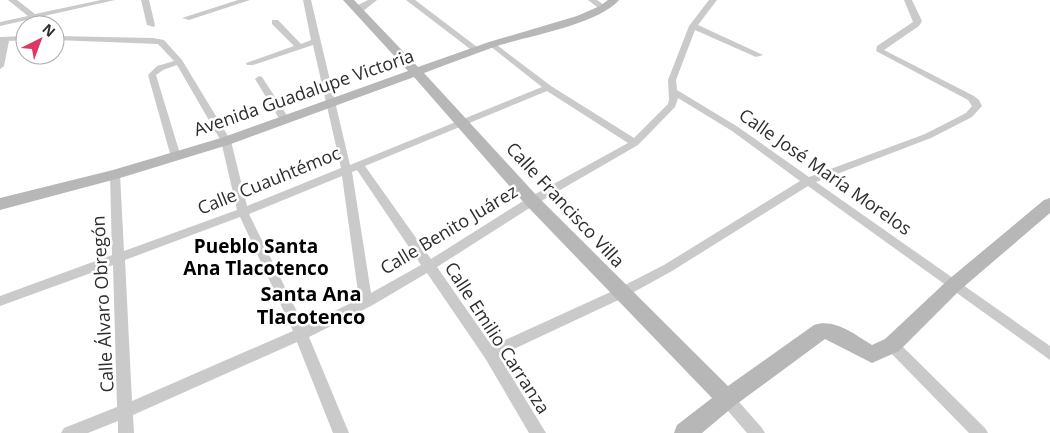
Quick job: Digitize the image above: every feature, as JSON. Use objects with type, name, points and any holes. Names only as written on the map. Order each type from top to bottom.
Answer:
[{"type":"street","points":[[12,0],[32,15]]},
{"type":"street","points":[[38,15],[111,0]]},
{"type":"street","points":[[145,0],[150,25]]},
{"type":"street","points":[[186,18],[246,0]]},
{"type":"street","points":[[307,0],[331,103],[352,166],[366,302]]},
{"type":"street","points":[[352,3],[360,6],[374,0]]},
{"type":"street","points":[[410,0],[477,50]]},
{"type":"street","points":[[592,0],[604,8]]},
{"type":"street","name":"Avenida Guadalupe Victoria","points":[[0,204],[176,157],[226,141],[493,44],[581,18],[604,8],[614,0]]},
{"type":"street","name":"Calle Benito Juárez","points":[[69,433],[301,334],[366,302],[429,266],[532,201],[635,143],[672,105],[674,91],[672,80],[693,26],[713,0]]},
{"type":"street","points":[[490,354],[621,293],[668,268],[808,181],[921,139],[969,115],[977,106],[976,102],[971,98],[880,51],[880,48],[918,21],[908,0]]},
{"type":"street","name":"Calle Francisco Villa","points":[[352,3],[532,201],[757,433]]},
{"type":"street","points":[[0,24],[15,20]]},
{"type":"street","points":[[275,22],[300,47]]},
{"type":"street","points":[[693,26],[759,55]]},
{"type":"street","points":[[65,38],[138,38],[161,42],[179,62],[226,141],[243,212],[301,334],[341,433]]},
{"type":"street","points":[[0,66],[3,39]]},
{"type":"street","points":[[250,63],[316,41]]},
{"type":"street","points":[[493,44],[548,88],[635,143]]},
{"type":"street","points":[[176,157],[152,75],[153,71],[179,62]]},
{"type":"street","points":[[259,79],[285,120]]},
{"type":"street","name":"Calle Cuauhtémoc","points":[[0,301],[243,212],[352,166],[548,88]]},
{"type":"street","name":"Calle José María Morelos","points":[[674,91],[735,129],[1050,354]]},
{"type":"street","name":"Calle Emilio Carranza","points":[[352,166],[429,266],[490,354],[538,433]]},
{"type":"street","name":"Calle Álvaro Obregón","points":[[115,174],[126,433]]},
{"type":"street","points":[[685,433],[726,399],[810,338],[827,329],[872,354],[892,345],[954,285],[1050,204]]},
{"type":"street","points":[[892,345],[980,433]]},
{"type":"district","name":"Pueblo Santa Ana Tlacotenco","points":[[256,257]]},
{"type":"district","name":"Santa Ana Tlacotenco","points":[[311,306]]}]
